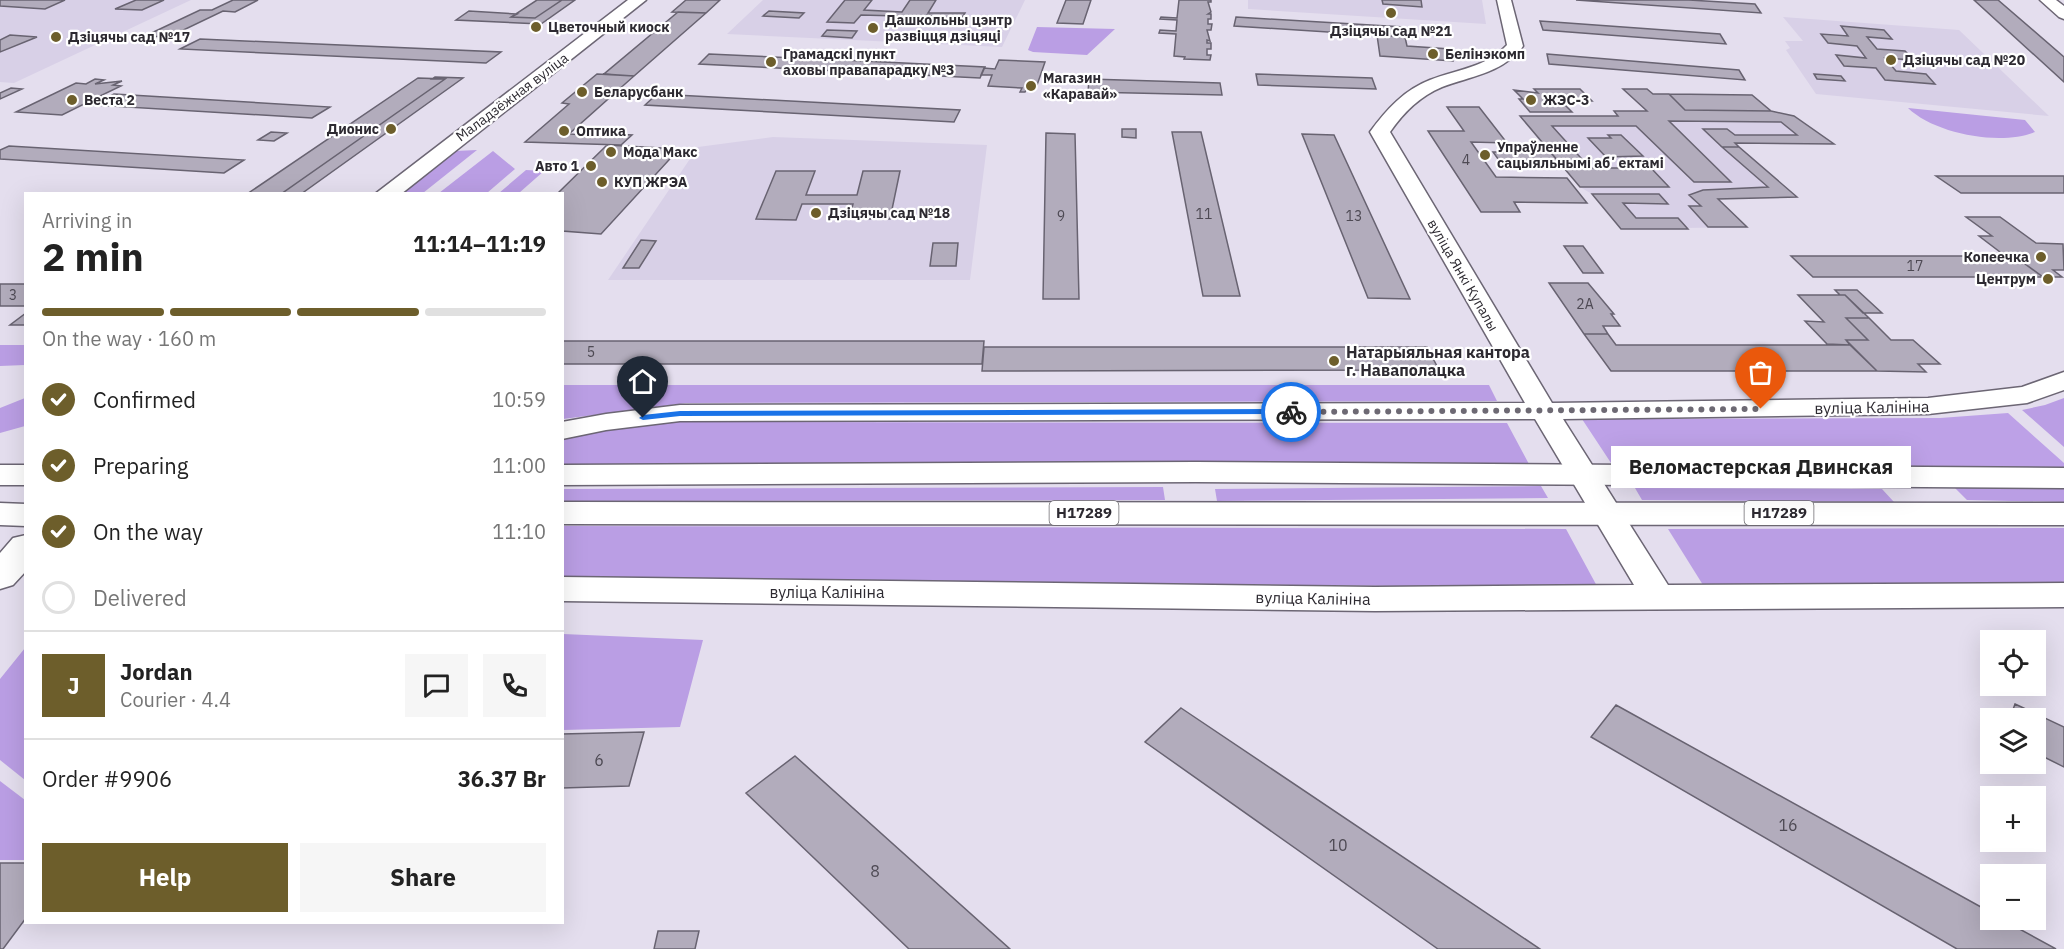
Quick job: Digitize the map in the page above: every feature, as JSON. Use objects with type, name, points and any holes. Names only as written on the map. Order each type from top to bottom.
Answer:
[{"type":"main road","name":"Маладзёжная вуліца","points":[[389,192],[638,0]]},
{"type":"main road","name":"Н17289","points":[[564,475],[1196,472],[2064,478]]},
{"type":"main road","points":[[1196,472],[1204,513]]},
{"type":"main road","points":[[0,475],[24,475]]},
{"type":"main road","points":[[1917,477],[1953,514]]},
{"type":"main road","name":"Н17289","points":[[564,513],[2064,514]]},
{"type":"main road","points":[[0,514],[24,515]]},
{"type":"main road","points":[[0,576],[24,549]]},
{"type":"street","name":"вуліца Янкі Купалы","points":[[1504,0],[1515,46],[1507,58],[1487,69],[1425,89],[1394,111],[1380,132],[1659,598]]},
{"type":"street","points":[[2047,0],[2064,14]]},
{"type":"street","name":"вуліца Калініна","points":[[564,431],[606,422],[680,413],[1545,411],[1928,406],[2027,395],[2064,380]]},
{"type":"street","name":"вуліца Калініна","points":[[564,589],[1375,599],[2064,595]]},
{"type":"shaded area","name":"Дзіцячы сад №17","points":[[0,0],[191,0],[14,83],[0,82]]},
{"type":"shaded area","name":"Дашкольны цэнтр развіцця дзіцяці","points":[[763,0],[1025,0],[1002,47],[727,34]]},
{"type":"shaded area","name":"Дзіцячы сад №21","points":[[1248,0],[1482,0],[1486,24],[1248,9]]},
{"type":"shaded area","name":"Дзіцячы сад №20","points":[[1783,17],[1959,30],[2049,116],[1816,94],[1786,50],[1790,48],[1785,41],[1803,41]]},
{"type":"shaded area","points":[[1037,27],[1115,29],[1087,55],[1028,50]]},
{"type":"shaded area","points":[[1623,89],[1647,89],[1653,94],[1669,94],[1685,110],[1771,111],[1794,116],[1834,144],[1736,143],[1797,197],[1719,199],[1747,227],[1621,229],[1592,194],[1580,187],[1520,116],[1617,116],[1614,111],[1646,111]]},
{"type":"shaded area","points":[[1908,108],[2025,120],[2035,132],[2004,138],[1969,135],[1934,125]]},
{"type":"shaded area","name":"Дзіцячы сад №18","points":[[773,137],[987,145],[970,280],[608,280],[698,147]]},
{"type":"shaded area","points":[[477,150],[424,192],[404,192],[455,151]]},
{"type":"shaded area","points":[[493,151],[515,169],[488,192],[440,192]]},
{"type":"shaded area","points":[[526,170],[544,171],[520,192],[500,192]]},
{"type":"shaded area","points":[[0,345],[24,345],[24,365],[0,366]]},
{"type":"shaded area","points":[[564,385],[1489,385],[1497,401],[686,403],[564,419]]},
{"type":"shaded area","points":[[24,398],[24,426],[0,433],[0,408]]},
{"type":"shaded area","points":[[2064,398],[2064,447],[2022,410]]},
{"type":"shaded area","points":[[2008,413],[2064,463],[2064,468],[1613,466],[1582,419],[1940,418]]},
{"type":"shaded area","points":[[678,422],[1507,423],[1530,466],[564,466],[564,439],[607,429]]},
{"type":"shaded area","points":[[1541,486],[1548,498],[1217,501],[1215,489]]},
{"type":"shaded area","points":[[1163,487],[1165,500],[564,501],[564,489]]},
{"type":"shaded area","points":[[1954,487],[2064,489],[2064,502],[1967,500]]},
{"type":"shaded area","points":[[1635,488],[1882,489],[1894,502],[1642,500]]},
{"type":"shaded area","points":[[564,526],[1566,529],[1598,588],[564,578]]},
{"type":"shaded area","points":[[2064,528],[2064,584],[1703,585],[1668,529]]},
{"type":"shaded area","points":[[564,634],[703,640],[680,727],[564,730]]},
{"type":"shaded area","points":[[24,649],[24,779],[0,760],[0,679]]},
{"type":"shaded area","points":[[0,781],[24,799],[24,860],[0,860]]},
{"type":"building","points":[[0,0],[65,0],[45,9],[0,6]]},
{"type":"building","points":[[136,0],[164,0],[142,10],[115,9]]},
{"type":"building","points":[[233,0],[258,0],[235,12],[223,11],[171,36],[143,37],[200,10],[212,10]]},
{"type":"building","points":[[537,0],[562,0],[535,18],[511,17]]},
{"type":"building","points":[[562,0],[575,0],[541,24],[456,20],[469,11],[517,14],[511,17],[535,18]]},
{"type":"building","points":[[686,0],[720,0],[706,13],[672,12]]},
{"type":"building","points":[[845,0],[872,0],[864,10],[902,12],[910,0],[936,0],[928,13],[965,13],[960,21],[933,20],[935,16],[927,15],[920,26],[893,25],[898,16],[861,15],[854,23],[827,22]]},
{"type":"building","points":[[1066,0],[1091,0],[1083,24],[1057,23]]},
{"type":"building","points":[[1179,0],[1211,0],[1208,2],[1211,12],[1208,14],[1211,14],[1211,19],[1208,19],[1208,24],[1212,24],[1211,30],[1207,30],[1210,41],[1207,40],[1207,43],[1211,43],[1211,49],[1207,49],[1207,55],[1211,55],[1210,60],[1184,59],[1185,57],[1174,56],[1176,34],[1159,33],[1160,30],[1176,31],[1177,20],[1160,19],[1161,17],[1177,18]]},
{"type":"building","points":[[1382,0],[1421,0],[1422,7],[1383,4]]},
{"type":"building","points":[[1576,0],[1689,0],[1755,4],[1761,13]]},
{"type":"building","points":[[1974,0],[1998,0],[2064,57],[2064,82]]},
{"type":"building","points":[[769,11],[804,13],[799,18],[763,16]]},
{"type":"building","points":[[678,12],[706,13],[634,76],[604,74]]},
{"type":"building","points":[[1236,17],[1404,27],[1405,37],[1234,26]]},
{"type":"building","points":[[1540,21],[1720,34],[1726,44],[1543,30]]},
{"type":"building","points":[[1841,26],[1884,30],[1892,39],[1867,37],[1877,49],[1905,51],[1914,60],[1885,58],[1896,71],[1926,74],[1935,84],[1885,80],[1876,68],[1844,66],[1836,55],[1866,58],[1857,46],[1828,43],[1821,34],[1848,36]]},
{"type":"building","points":[[827,30],[857,31],[852,38],[822,36]]},
{"type":"building","points":[[10,35],[37,37],[0,52],[0,40]]},
{"type":"building","points":[[1377,35],[1405,37],[1407,46],[1450,49],[1453,61],[1380,56]]},
{"type":"building","points":[[200,39],[501,52],[486,63],[180,49]]},
{"type":"building","points":[[709,54],[985,67],[980,78],[699,64]]},
{"type":"building","points":[[1547,54],[1739,70],[1745,80],[1549,64]]},
{"type":"building","points":[[999,60],[1045,62],[1036,88],[1027,88],[1025,92],[1020,92],[1022,88],[988,86],[992,75],[981,75],[984,68],[995,69]]},
{"type":"building","points":[[597,74],[634,76],[569,134],[609,137],[612,134],[632,135],[621,145],[525,142],[569,104],[562,103]]},
{"type":"building","points":[[1256,74],[1372,78],[1376,89],[1258,85]]},
{"type":"building","points":[[1814,74],[1841,76],[1845,81],[1817,79]]},
{"type":"building","points":[[435,77],[463,78],[304,192],[284,192],[445,79],[432,79]]},
{"type":"building","points":[[418,78],[445,79],[284,192],[250,192]]},
{"type":"building","name":"Веста 2","points":[[95,79],[104,80],[95,84],[122,81],[113,85],[121,86],[100,96],[109,97],[95,104],[86,103],[62,115],[16,112],[76,83],[86,84]]},
{"type":"building","points":[[1089,79],[1220,83],[1222,95],[1088,92]]},
{"type":"building","points":[[11,88],[22,89],[0,99],[0,93]]},
{"type":"building","points":[[1534,89],[1580,89],[1592,101],[1560,100],[1572,112],[1530,112],[1519,99],[1523,99],[1514,90],[1538,93]]},
{"type":"building","points":[[1623,89],[1647,89],[1653,94],[1669,94],[1685,110],[1771,111],[1794,116],[1834,144],[1735,143],[1739,147],[1722,147],[1703,129],[1727,129],[1735,135],[1797,135],[1781,122],[1669,121],[1731,182],[1694,182],[1636,126],[1552,126],[1590,168],[1651,168],[1669,187],[1580,187],[1520,116],[1618,116],[1614,111],[1647,111]]},
{"type":"building","points":[[114,94],[330,107],[312,118],[93,105]]},
{"type":"building","points":[[657,94],[960,110],[954,122],[645,105]]},
{"type":"building","points":[[1669,94],[1752,95],[1771,111],[1685,110]]},
{"type":"building","points":[[1447,107],[1479,107],[1507,143],[1471,142],[1496,177],[1567,178],[1587,203],[1514,202],[1520,212],[1481,212],[1428,131],[1464,131]]},
{"type":"building","points":[[1122,129],[1136,129],[1136,138],[1122,137]]},
{"type":"building","points":[[271,132],[287,133],[274,141],[258,140]]},
{"type":"building","points":[[1172,132],[1201,132],[1240,296],[1203,296]]},
{"type":"building","points":[[1046,133],[1075,134],[1079,299],[1043,299]]},
{"type":"building","points":[[1302,134],[1334,135],[1410,299],[1368,298]]},
{"type":"building","points":[[1608,135],[1621,135],[1643,156],[1606,157],[1588,138],[1611,138]]},
{"type":"building","points":[[607,145],[679,149],[601,234],[564,231],[564,192],[559,192]]},
{"type":"building","points":[[9,146],[244,160],[224,173],[0,159],[0,150]]},
{"type":"building","points":[[1722,147],[1739,147],[1797,197],[1718,199],[1747,227],[1708,227],[1689,206],[1701,206],[1689,195],[1703,190],[1768,187]]},
{"type":"building","points":[[1493,152],[1550,152],[1560,163],[1501,163]]},
{"type":"building","points":[[776,171],[815,171],[806,195],[857,195],[863,171],[900,171],[890,219],[849,219],[853,204],[802,204],[796,220],[756,219]]},
{"type":"building","points":[[1936,176],[2064,176],[2064,193],[1961,193]]},
{"type":"building","points":[[1592,194],[1659,194],[1668,204],[1623,203],[1636,218],[1678,218],[1688,229],[1621,229]]},
{"type":"building","points":[[1966,217],[2000,217],[2036,243],[2063,244],[2064,270],[2053,270],[2062,277],[2043,277],[2013,255],[2004,255],[1979,236],[1992,236]]},
{"type":"building","points":[[641,240],[656,241],[639,268],[623,268]]},
{"type":"building","points":[[933,243],[958,243],[956,266],[930,266]]},
{"type":"building","points":[[1564,246],[1583,246],[1603,273],[1583,273]]},
{"type":"building","points":[[1791,256],[2014,256],[2043,277],[1813,277]]},
{"type":"building","points":[[1549,283],[1588,283],[1614,314],[1611,314],[1620,326],[1603,326],[1608,334],[1584,334]]},
{"type":"building","points":[[0,284],[24,284],[24,306],[0,306]]},
{"type":"building","points":[[1835,290],[1857,290],[1882,313],[1863,313],[1845,295],[1840,295]]},
{"type":"building","points":[[1798,295],[1845,295],[1869,318],[1846,318],[1868,340],[1846,340],[1850,345],[1827,344],[1805,321],[1824,322]]},
{"type":"building","points":[[24,314],[24,325],[10,325]]},
{"type":"building","points":[[1846,318],[1869,318],[1891,340],[1913,340],[1940,364],[1918,364],[1926,372],[1877,371],[1846,340],[1868,340]]},
{"type":"building","points":[[1584,334],[1608,334],[1616,345],[1850,345],[1877,371],[1611,371]]},
{"type":"building","points":[[564,341],[984,341],[982,364],[564,364]]},
{"type":"building","points":[[984,347],[1427,347],[1439,370],[982,371]]},
{"type":"building","points":[[1616,705],[1980,906],[1980,930],[2021,930],[2056,949],[1957,949],[1591,737]]},
{"type":"building","points":[[1181,708],[1540,949],[1438,949],[1145,742]]},
{"type":"building","points":[[2046,719],[2064,727],[2064,767],[2046,758]]},
{"type":"building","points":[[644,732],[629,786],[564,788],[564,734]]},
{"type":"building","points":[[795,756],[1010,949],[909,949],[746,793]]},
{"type":"building","points":[[0,863],[24,863],[24,921],[3,949],[0,949]]},
{"type":"building","points":[[658,931],[699,931],[695,949],[654,949]]},
{"type":"way so far","points":[[1291,412],[1761,409]]},
{"type":"place","name":"Дзіцячы сад №21","points":[[1391,13]]},
{"type":"place","name":"Цветочный киоск","points":[[536,27]]},
{"type":"place","name":"Дашкольны цэнтр развіцця дзіцяці","points":[[873,28]]},
{"type":"place","name":"Дзіцячы сад №17","points":[[56,37]]},
{"type":"place","name":"Белінэкомп","points":[[1433,54]]},
{"type":"place","name":"Дзіцячы сад №20","points":[[1891,60]]},
{"type":"place","name":"Грамадскі пункт аховы правапарадку №3","points":[[771,62]]},
{"type":"place","name":"Магазин «Каравай»","points":[[1031,86]]},
{"type":"place","name":"Беларусбанк","points":[[582,92]]},
{"type":"place","name":"Веста 2","points":[[72,100]]},
{"type":"place","name":"ЖЭС-3","points":[[1531,100]]},
{"type":"place","name":"Дионис","points":[[391,129]]},
{"type":"place","name":"Оптика","points":[[564,131]]},
{"type":"place","name":"Мода Макс","points":[[611,152]]},
{"type":"place","name":"Упраўленне сацыяльнымі абʼектамі","points":[[1485,155]]},
{"type":"place","name":"Авто 1","points":[[591,166]]},
{"type":"place","name":"КУП ЖРЭА","points":[[602,182]]},
{"type":"place","name":"Дзіцячы сад №18","points":[[816,213]]},
{"type":"place","name":"Копеечка","points":[[2041,257]]},
{"type":"place","name":"Центрум","points":[[2048,279]]},
{"type":"place","name":"Натарыяльная кантора г. Наваполацка","points":[[1334,361]]},
{"type":"place","name":"Веломастерская Двинская","points":[[1761,409]]},
{"type":"route","points":[[643,418],[680,413],[1291,412]]}]
